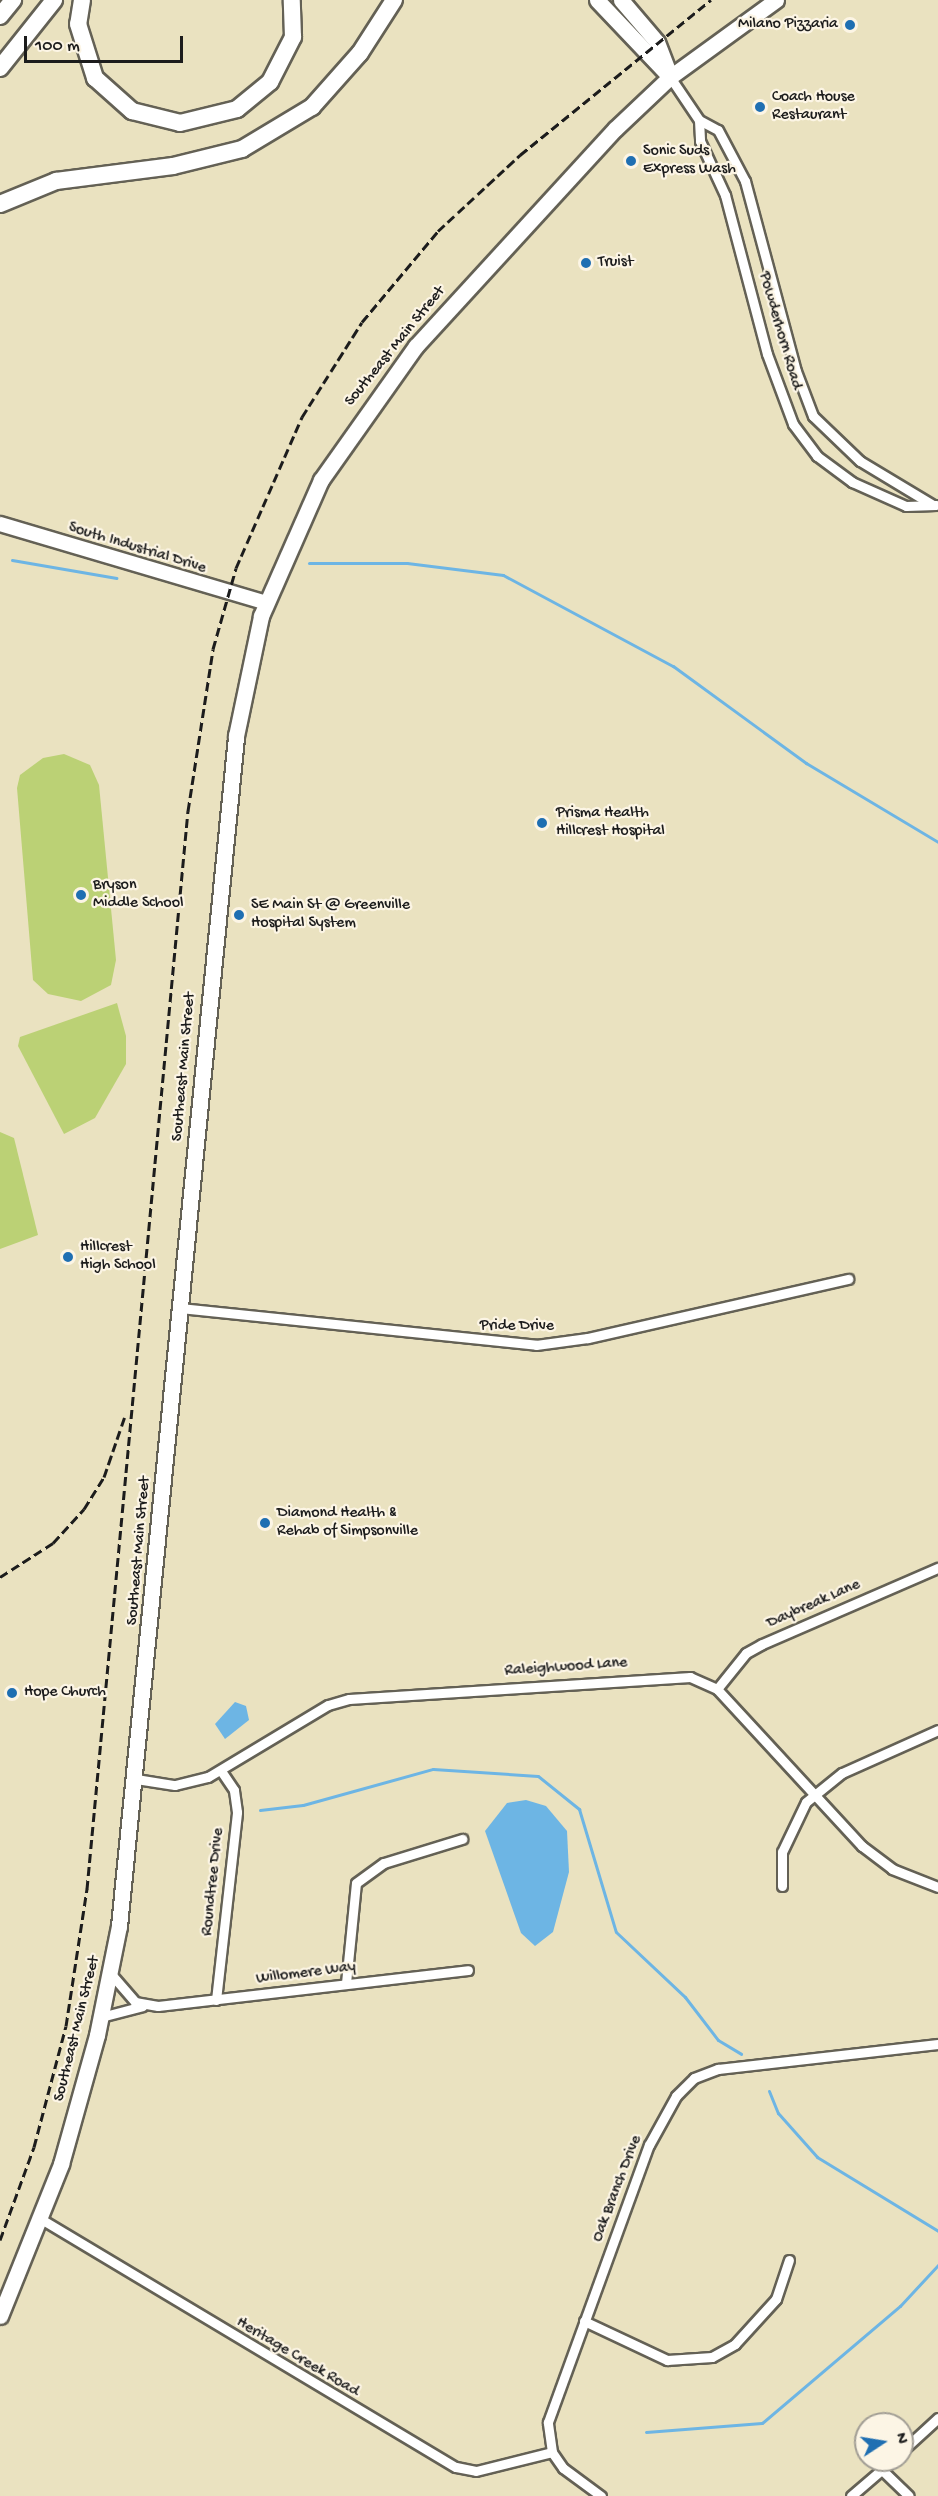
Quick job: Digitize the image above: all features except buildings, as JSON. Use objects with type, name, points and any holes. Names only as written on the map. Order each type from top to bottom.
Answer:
[{"type":"highway","points":[[0,16],[13,0]]},
{"type":"highway","points":[[0,68],[54,0]]},
{"type":"highway","points":[[82,0],[78,24],[95,78],[132,111],[180,123],[237,109],[270,82],[293,36],[292,0]]},
{"type":"highway","points":[[0,204],[56,181],[173,166],[242,149],[312,107],[360,53],[394,0]]},
{"type":"main road","points":[[597,0],[670,77]]},
{"type":"main road","points":[[621,0],[657,42],[670,77]]},
{"type":"main road","name":"Southeast Main Street","points":[[0,2316],[41,2219],[101,2017],[111,1974],[136,1779],[236,736],[266,603],[321,480],[386,382],[572,173],[670,77],[776,0]]},
{"type":"street","name":"Powderhorn Road","points":[[670,77],[699,120],[718,130],[745,181],[796,371],[813,416],[860,460],[935,505]]},
{"type":"street","name":"Powderhorn Road","points":[[699,120],[700,141],[725,195],[767,354],[793,423],[817,456],[852,482],[906,506],[935,505]]},
{"type":"street","name":"South Industrial Drive","points":[[0,524],[266,603]]},
{"type":"street","name":"Pride Drive","points":[[180,1308],[536,1345],[588,1338],[848,1279]]},
{"type":"street","name":"Daybreak Lane","points":[[717,1689],[754,1648],[938,1568]]},
{"type":"street","name":"Raleighwood Lane","points":[[136,1779],[175,1785],[221,1771],[328,1705],[349,1699],[663,1676],[690,1677],[717,1689],[814,1794],[892,1869],[938,1887]]},
{"type":"street","points":[[782,1886],[788,1833],[814,1794],[872,1757],[938,1730]]},
{"type":"street","name":"Roundtree Drive","points":[[216,2000],[237,1812],[234,1790],[221,1771]]},
{"type":"street","points":[[346,1983],[356,1883],[384,1863],[462,1839]]},
{"type":"street","name":"Willomere Way","points":[[101,2017],[148,2005],[216,2000],[468,1970]]},
{"type":"street","points":[[111,1974],[123,1993],[148,2005]]},
{"type":"street","name":"Oak Branch Drive","points":[[552,2452],[548,2422],[649,2145],[676,2096],[694,2078],[728,2068],[938,2044]]},
{"type":"street","name":"Heritage Creek Road","points":[[41,2219],[456,2467],[476,2471],[552,2452]]},
{"type":"street","points":[[584,2321],[667,2360],[712,2357],[735,2344],[776,2299],[789,2260]]},
{"type":"street","points":[[914,2440],[938,2418]]},
{"type":"street","points":[[552,2452],[562,2468],[601,2496]]},
{"type":"street","points":[[851,2496],[880,2472]]},
{"type":"street","points":[[884,2472],[909,2496]]},
{"type":"green space","points":[[64,754],[90,765],[99,785],[116,960],[111,985],[81,1001],[48,994],[33,980],[17,788],[20,775],[43,758]]},
{"type":"green space","points":[[117,1003],[126,1036],[126,1064],[95,1118],[64,1134],[18,1046],[20,1037]]},
{"type":"green space","points":[[0,1132],[14,1138],[38,1235],[0,1249]]},
{"type":"water","points":[[235,1702],[246,1706],[249,1720],[225,1739],[215,1724]]},
{"type":"water","points":[[526,1800],[546,1806],[567,1831],[569,1872],[553,1932],[535,1946],[521,1933],[485,1831],[507,1803]]},
{"type":"waterway","points":[[12,560],[116,578]]},
{"type":"waterway","points":[[309,563],[407,563],[503,575],[673,666],[806,763],[938,842]]},
{"type":"waterway","points":[[260,1810],[303,1805],[433,1769],[538,1776],[579,1809],[616,1932],[685,1997],[718,2040],[741,2054]]},
{"type":"waterway","points":[[769,2091],[778,2113],[817,2157],[938,2231]]},
{"type":"waterway","points":[[646,2432],[762,2423],[900,2306],[938,2265]]},
{"type":"railway","points":[[0,2240],[34,2147],[66,2026],[87,1889],[188,811],[213,649],[236,568],[302,417],[362,322],[438,231],[520,155],[711,0]]},
{"type":"railway","points":[[0,1577],[53,1543],[84,1509],[104,1477],[125,1416]]},
{"type":"place","name":"Milano Pizzaria","points":[[850,25]]},
{"type":"place","name":"Coach House Restaurant","points":[[760,107]]},
{"type":"place","name":"Sonic Suds Express Wash","points":[[631,161]]},
{"type":"place","name":"Truist","points":[[586,263]]},
{"type":"place","name":"Prisma Health Hillcrest Hospital","points":[[542,823]]},
{"type":"place","name":"Bryson Middle School","points":[[81,895]]},
{"type":"place","name":"SE Main St @ Greenville Hospital System","points":[[239,915]]},
{"type":"place","name":"Hillcrest High School","points":[[68,1257]]},
{"type":"place","name":"Diamond Health & Rehab of Simpsonville","points":[[265,1523]]},
{"type":"place","name":"Hope Church","points":[[12,1693]]}]
